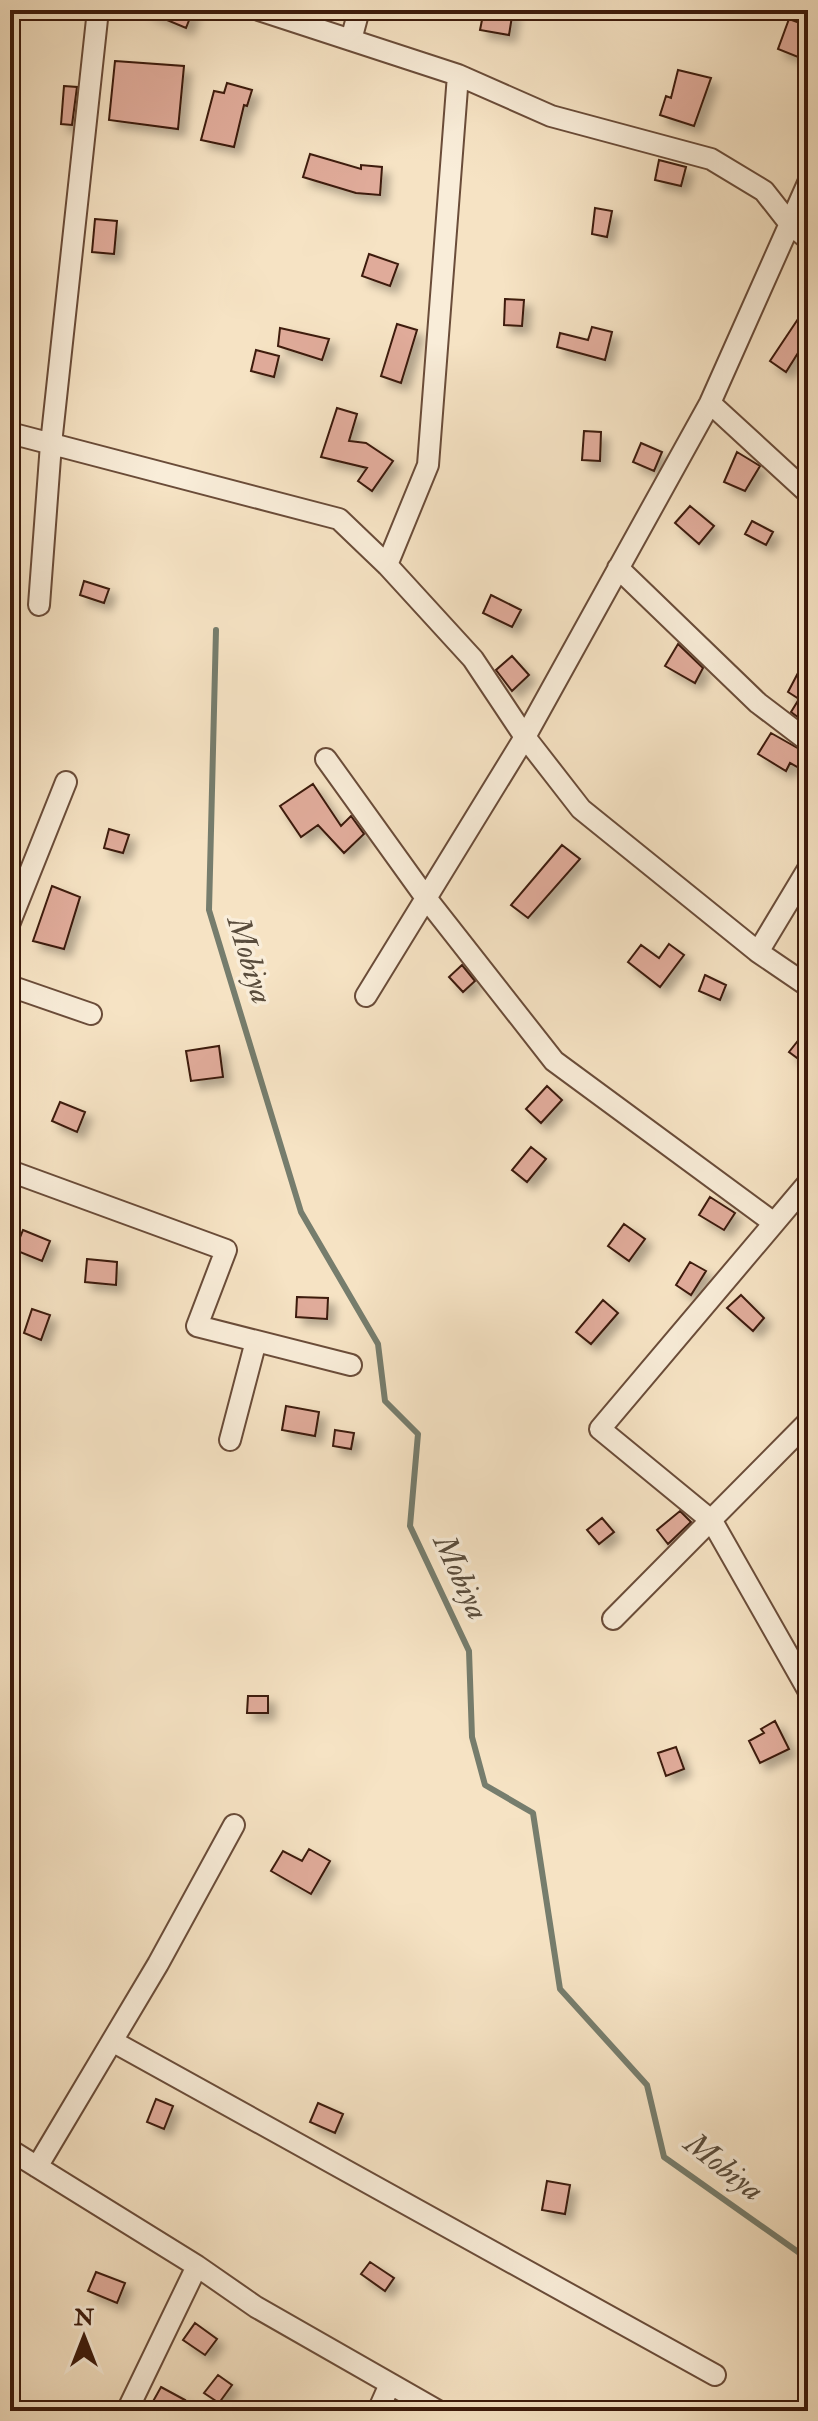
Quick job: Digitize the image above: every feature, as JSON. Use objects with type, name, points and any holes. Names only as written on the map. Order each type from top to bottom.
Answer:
[{"type":"street","points":[[39,605],[51,444],[98,10]]},
{"type":"street","points":[[259,10],[458,75],[551,116],[711,159],[764,191],[790,224],[808,239]]},
{"type":"street","points":[[351,40],[359,10]]},
{"type":"street","points":[[387,565],[428,465],[458,75]]},
{"type":"street","points":[[366,996],[525,737],[710,403],[808,183]]},
{"type":"street","points":[[710,403],[808,493]]},
{"type":"street","points":[[10,433],[339,519],[387,565],[473,659],[525,737],[581,809],[758,952],[808,986]]},
{"type":"street","points":[[618,568],[758,703],[808,741]]},
{"type":"street","points":[[326,759],[426,898],[554,1061],[774,1223]]},
{"type":"street","points":[[10,922],[66,782]]},
{"type":"street","points":[[758,952],[808,869]]},
{"type":"street","points":[[10,986],[91,1014]]},
{"type":"street","points":[[10,1171],[226,1250],[197,1326],[351,1365]]},
{"type":"street","points":[[808,1183],[600,1429],[712,1521],[808,1690]]},
{"type":"street","points":[[230,1440],[256,1341]]},
{"type":"street","points":[[613,1619],[808,1422]]},
{"type":"street","points":[[37,2167],[234,1825]]},
{"type":"street","points":[[112,2041],[715,2375]]},
{"type":"street","points":[[10,2150],[197,2266],[256,2307],[438,2411]]},
{"type":"street","points":[[127,2411],[197,2266]]},
{"type":"street","points":[[378,2411],[390,2384]]},
{"type":"building","points":[[143,10],[193,10],[186,28]]},
{"type":"building","points":[[484,10],[513,10],[509,35],[480,30]]},
{"type":"building","points":[[789,19],[808,26],[798,57],[778,49]]},
{"type":"building","points":[[115,61],[184,66],[178,129],[109,120]]},
{"type":"building","points":[[678,70],[711,78],[694,126],[660,115],[666,96],[671,98]]},
{"type":"building","points":[[227,83],[252,90],[247,106],[244,105],[234,147],[201,140],[214,91],[224,93]]},
{"type":"building","points":[[64,86],[77,87],[72,125],[61,124]]},
{"type":"building","points":[[310,154],[361,169],[361,165],[382,167],[380,195],[356,193],[303,177]]},
{"type":"building","points":[[659,160],[686,167],[681,186],[655,180]]},
{"type":"building","points":[[595,208],[612,211],[607,237],[592,234]]},
{"type":"building","points":[[95,219],[117,221],[114,254],[92,252]]},
{"type":"building","points":[[369,254],[398,264],[390,286],[362,276]]},
{"type":"building","points":[[505,299],[524,300],[522,326],[504,325]]},
{"type":"building","points":[[808,304],[808,337],[786,372],[770,361]]},
{"type":"building","points":[[397,324],[417,330],[401,383],[381,376]]},
{"type":"building","points":[[592,327],[612,332],[605,360],[557,347],[560,333],[588,340]]},
{"type":"building","points":[[280,328],[329,339],[322,360],[278,346]]},
{"type":"building","points":[[256,350],[279,356],[274,377],[251,371]]},
{"type":"building","points":[[337,408],[357,414],[349,441],[366,443],[393,461],[372,491],[358,481],[367,468],[321,457]]},
{"type":"building","points":[[584,431],[601,432],[600,461],[582,460]]},
{"type":"building","points":[[641,443],[662,452],[654,471],[633,462]]},
{"type":"building","points":[[737,452],[760,466],[745,491],[724,482]]},
{"type":"building","points":[[690,506],[714,526],[699,544],[675,523]]},
{"type":"building","points":[[752,521],[773,532],[766,545],[745,534]]},
{"type":"building","points":[[84,581],[109,589],[104,603],[80,595]]},
{"type":"building","points":[[491,595],[521,610],[512,627],[483,613]]},
{"type":"building","points":[[678,644],[703,668],[695,683],[665,666]]},
{"type":"building","points":[[808,654],[807,724],[791,712],[799,699],[788,692]]},
{"type":"building","points":[[512,656],[529,675],[512,691],[496,670]]},
{"type":"building","points":[[771,733],[808,754],[808,773],[790,763],[786,771],[758,754]]},
{"type":"building","points":[[313,784],[341,826],[351,816],[364,834],[344,853],[318,825],[301,837],[280,806]]},
{"type":"building","points":[[109,829],[129,835],[123,853],[104,848]]},
{"type":"building","points":[[562,845],[580,859],[528,918],[511,905]]},
{"type":"building","points":[[52,886],[80,897],[64,949],[33,941]]},
{"type":"building","points":[[669,944],[684,955],[660,987],[628,962],[641,945],[659,958]]},
{"type":"building","points":[[462,965],[475,981],[463,992],[449,977]]},
{"type":"building","points":[[705,975],[726,985],[720,1000],[699,991]]},
{"type":"building","points":[[808,1028],[808,1066],[789,1052]]},
{"type":"building","points":[[219,1046],[223,1077],[191,1081],[186,1051]]},
{"type":"building","points":[[547,1086],[562,1100],[541,1123],[526,1109]]},
{"type":"building","points":[[60,1102],[85,1112],[77,1132],[52,1121]]},
{"type":"building","points":[[531,1147],[546,1159],[527,1182],[512,1170]]},
{"type":"building","points":[[710,1197],[735,1213],[724,1230],[699,1215]]},
{"type":"building","points":[[624,1224],[645,1239],[629,1261],[608,1246]]},
{"type":"building","points":[[23,1230],[50,1241],[42,1261],[15,1250]]},
{"type":"building","points":[[87,1259],[117,1262],[116,1285],[85,1282]]},
{"type":"building","points":[[690,1262],[706,1271],[691,1295],[676,1285]]},
{"type":"building","points":[[741,1295],[764,1318],[753,1331],[727,1308]]},
{"type":"building","points":[[297,1297],[328,1298],[327,1319],[296,1317]]},
{"type":"building","points":[[603,1300],[618,1313],[591,1344],[576,1332]]},
{"type":"building","points":[[32,1309],[50,1315],[41,1340],[24,1333]]},
{"type":"building","points":[[286,1406],[319,1412],[315,1436],[282,1430]]},
{"type":"building","points":[[335,1430],[354,1433],[351,1449],[333,1446]]},
{"type":"building","points":[[680,1511],[691,1522],[668,1544],[657,1530]]},
{"type":"building","points":[[602,1518],[614,1532],[599,1544],[587,1530]]},
{"type":"building","points":[[248,1696],[268,1696],[268,1713],[247,1713]]},
{"type":"building","points":[[775,1721],[789,1749],[760,1763],[749,1741],[764,1733],[761,1729]]},
{"type":"building","points":[[676,1747],[684,1769],[666,1776],[658,1753]]},
{"type":"building","points":[[309,1849],[330,1861],[311,1894],[271,1871],[283,1851],[302,1861]]},
{"type":"building","points":[[156,2099],[173,2106],[164,2129],[147,2122]]},
{"type":"building","points":[[318,2103],[343,2114],[335,2133],[310,2122]]},
{"type":"building","points":[[547,2181],[570,2185],[565,2214],[542,2210]]},
{"type":"building","points":[[370,2262],[394,2278],[385,2291],[361,2274]]},
{"type":"building","points":[[96,2272],[125,2283],[117,2303],[88,2291]]},
{"type":"building","points":[[195,2323],[217,2339],[205,2355],[183,2340]]},
{"type":"building","points":[[218,2375],[232,2385],[219,2403],[204,2393]]},
{"type":"building","points":[[161,2387],[185,2400],[179,2411],[162,2411],[151,2405]]},
{"type":"waterway","name":"Mobiya","points":[[216,630],[209,910],[301,1212],[378,1344],[385,1401],[418,1434],[410,1526],[469,1651],[472,1737],[485,1785],[533,1813],[560,1989],[647,2085],[664,2157],[808,2259]]}]
